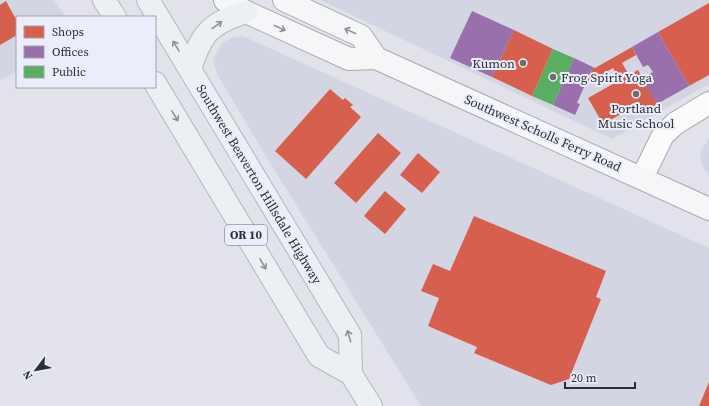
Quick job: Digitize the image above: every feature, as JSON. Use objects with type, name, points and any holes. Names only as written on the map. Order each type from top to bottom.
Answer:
[{"type":"main road","points":[[104,0],[114,16]]},
{"type":"main road","name":"Southwest Beaverton Hillsdale Highway","points":[[148,0],[350,335],[351,374]]},
{"type":"main road","name":"Southwest Scholls Ferry Road","points":[[225,0],[246,12],[349,59],[376,58],[709,209]]},
{"type":"main road","points":[[284,0],[361,36],[376,58]]},
{"type":"main road","points":[[190,69],[198,47],[204,36],[226,19],[246,12]]},
{"type":"main road","name":"OR 10","points":[[156,85],[319,356],[351,374],[371,406]]},
{"type":"street","points":[[642,178],[663,135],[676,123],[709,104]]},
{"type":"shaded area","points":[[0,0],[54,0],[65,16],[16,16],[16,72],[0,81]]},
{"type":"shaded area","points":[[320,0],[709,0],[709,84],[612,139]]},
{"type":"shaded area","points":[[243,36],[709,248],[709,406],[421,406],[262,150],[217,74],[213,60],[222,43],[234,37]]},
{"type":"shaded area","points":[[709,137],[709,175],[702,165],[700,153]]},
{"type":"building: Shops","points":[[6,1],[16,19],[16,36],[0,45],[0,5]]},
{"type":"building: Shops","points":[[709,3],[709,75],[689,86],[658,32]]},
{"type":"building: Shops","name":"Kumon","points":[[514,30],[553,49],[532,96],[492,77]]},
{"type":"building: Shops","points":[[632,47],[636,55],[622,63],[629,75],[638,70],[657,104],[639,115],[634,107],[603,124],[588,98],[620,80],[613,68],[586,84],[593,67],[595,68]]},
{"type":"building: Shops","points":[[330,89],[343,100],[345,98],[353,105],[350,107],[361,117],[306,179],[275,151]]},
{"type":"building: Shops","points":[[378,133],[401,153],[356,203],[334,183]]},
{"type":"building: Shops","points":[[418,153],[440,172],[422,193],[400,175]]},
{"type":"building: Shops","points":[[385,191],[406,209],[385,234],[364,216]]},
{"type":"building: Shops","points":[[474,216],[606,271],[596,297],[601,299],[569,379],[551,385],[474,353],[477,347],[428,326],[439,298],[421,291],[433,264],[450,271]]},
{"type":"building: Shops","points":[[709,382],[709,406],[699,406]]},
{"type":"building: Offices","points":[[472,11],[514,30],[492,77],[450,58]]},
{"type":"building: Offices","points":[[658,32],[689,86],[657,104],[642,79],[653,72],[648,65],[643,67],[632,47]]},
{"type":"building: Offices","points":[[574,58],[593,67],[577,103],[580,104],[575,115],[553,105]]},
{"type":"building: Public","name":"Frog Spirit Yoga","points":[[553,49],[574,58],[553,105],[532,96]]},
{"type":"place","name":"Kumon","points":[[523,63]]},
{"type":"place","name":"Frog Spirit Yoga","points":[[553,77]]},
{"type":"place","name":"Portland Music School","points":[[636,94]]}]
